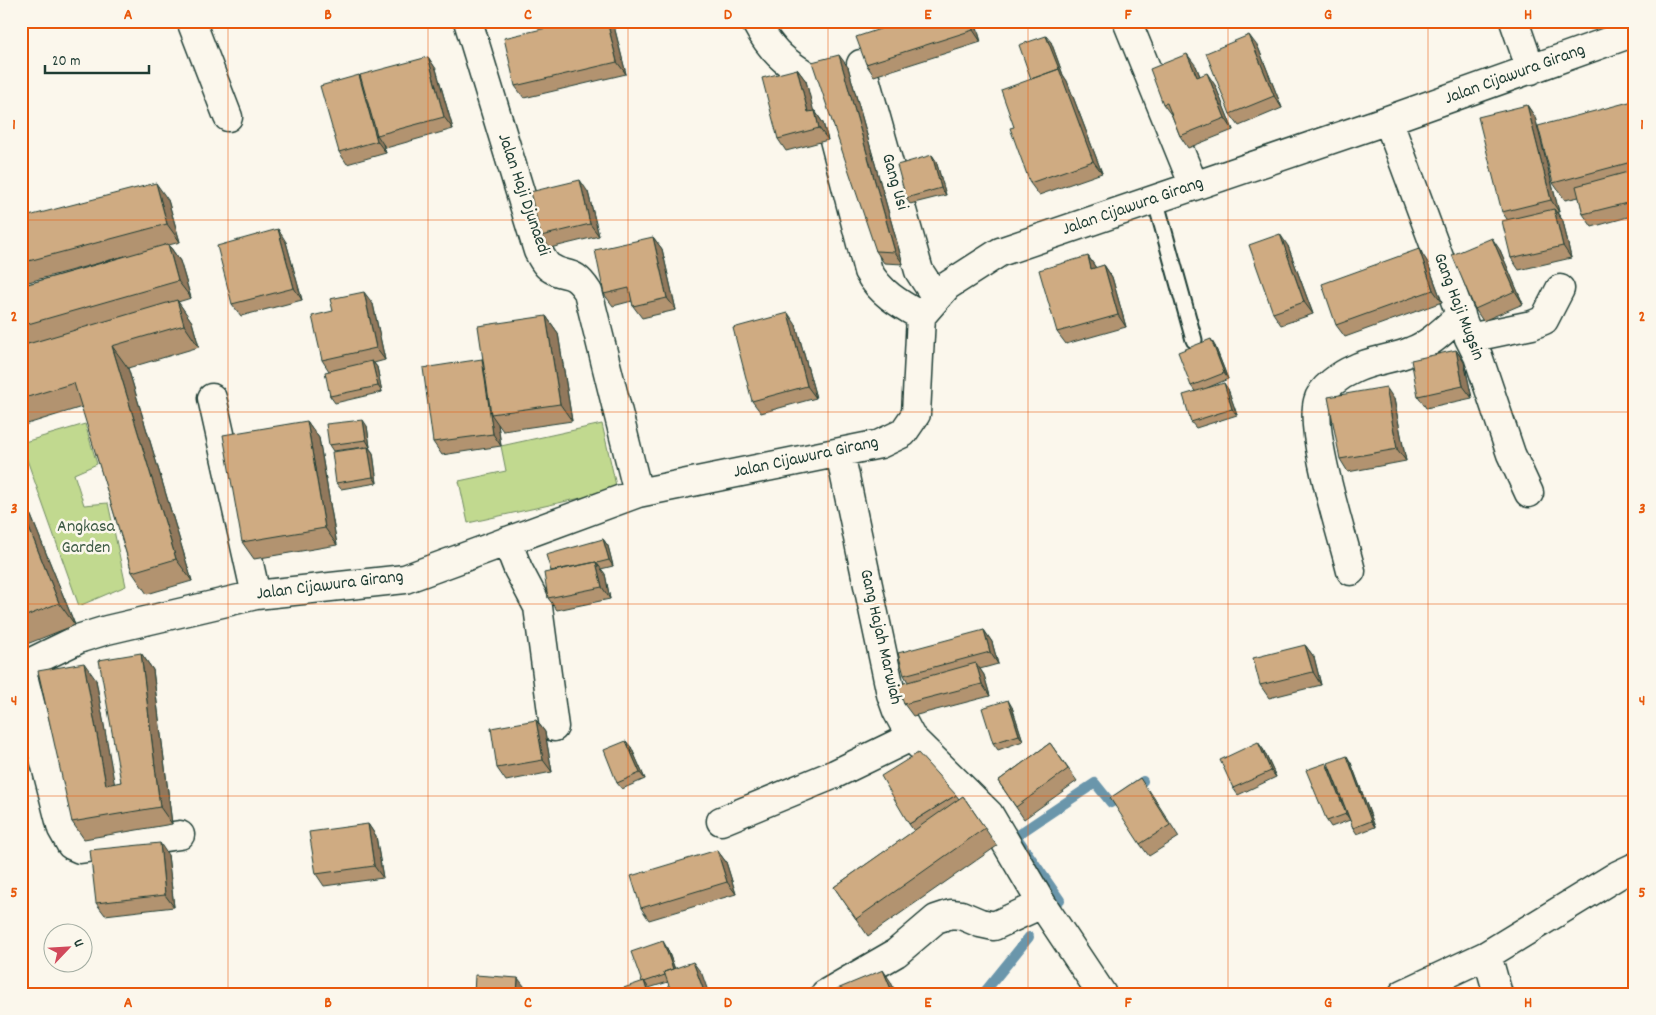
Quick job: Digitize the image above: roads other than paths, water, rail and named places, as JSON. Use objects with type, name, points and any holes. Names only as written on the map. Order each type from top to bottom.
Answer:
[{"type":"street","points":[[191,21],[228,117]]},
{"type":"street","name":"Jalan Haji Djunaedi","points":[[468,21],[538,251],[550,268],[573,275],[580,280],[588,292],[638,493]]},
{"type":"street","points":[[755,21],[772,49],[790,64],[811,77],[822,93],[868,271],[873,280],[895,302],[928,306]]},
{"type":"street","points":[[1127,21],[1194,186]]},
{"type":"street","points":[[1514,21],[1531,70]]},
{"type":"street","name":"Jalan Cijawura Girang","points":[[21,668],[81,638],[108,630],[256,595],[405,579],[638,493],[880,444],[903,433],[916,414],[928,306],[947,286],[1000,252],[1388,120],[1635,32]]},
{"type":"street","name":"Gang Usi","points":[[861,64],[928,306]]},
{"type":"street","name":"Gang Haji Mugsin","points":[[1388,120],[1465,327],[1478,356],[1511,454],[1529,493]]},
{"type":"street","points":[[1351,571],[1320,446],[1315,418],[1318,398],[1332,383],[1354,369],[1413,351],[1465,327],[1484,333],[1532,325],[1544,320],[1560,289]]},
{"type":"street","points":[[212,398],[256,595]]},
{"type":"street","name":"Gang Hajah Marwiah","points":[[840,453],[897,712],[911,737],[989,814],[1042,904],[1102,994]]},
{"type":"street","points":[[507,541],[518,569],[538,607],[554,728]]},
{"type":"street","points":[[21,668],[62,829],[71,845],[80,849],[180,835]]},
{"type":"street","points":[[721,821],[835,774],[911,737]]},
{"type":"street","points":[[1403,994],[1487,955],[1618,874],[1635,867]]},
{"type":"street","points":[[825,994],[896,953],[936,919],[951,914],[961,915],[980,923],[994,926],[1042,904]]},
{"type":"street","points":[[1487,955],[1498,994]]},
{"type":"lane","points":[[1154,199],[1194,340]]},
{"type":"waterway","points":[[1060,900],[1016,836],[1095,783],[1111,803],[1143,781]]},
{"type":"waterway","points":[[983,994],[1029,937]]},
{"type":"park label","name":"Angkasa Garden","points":[[86,537]]}]
